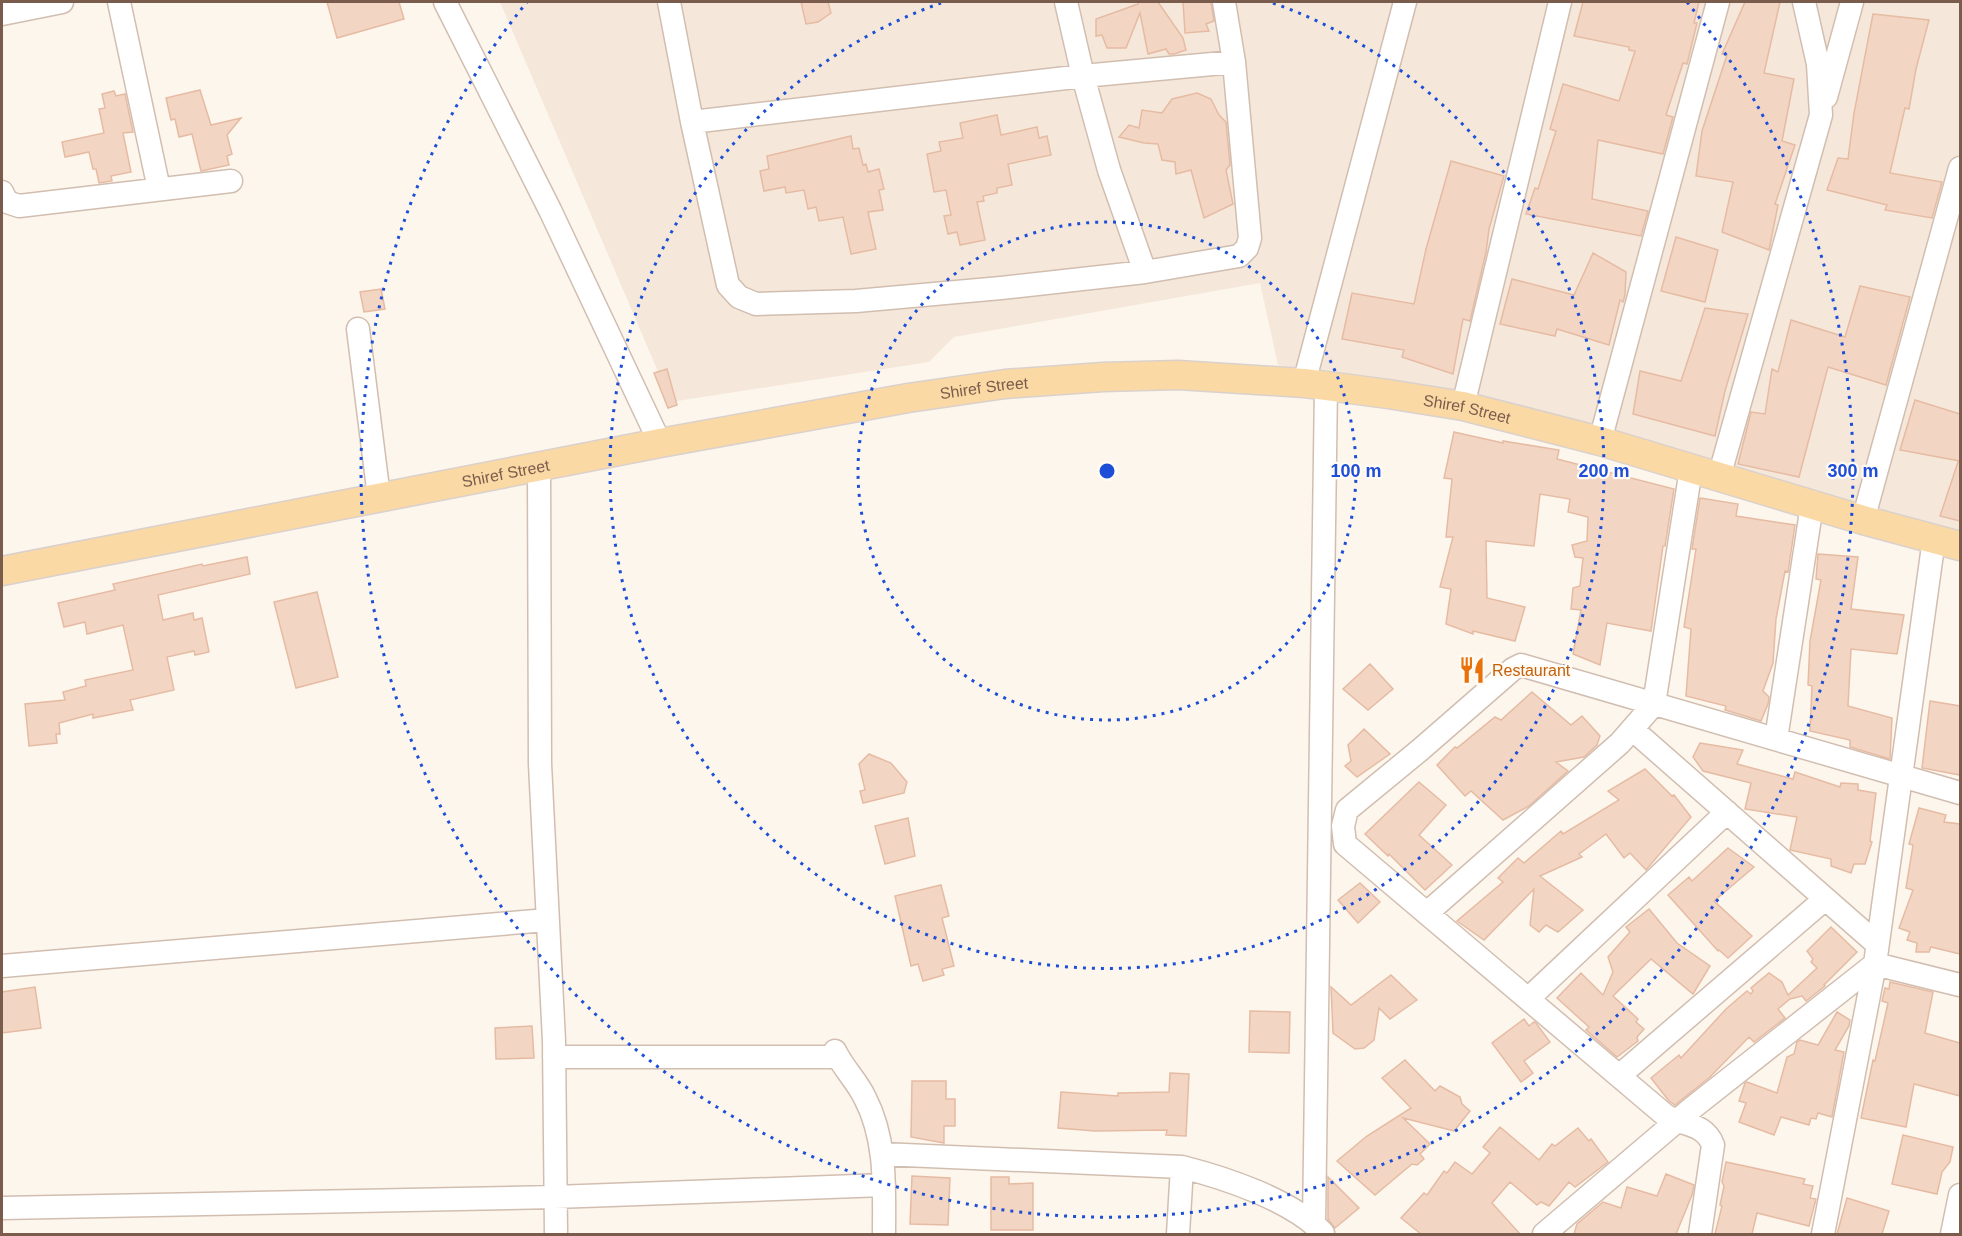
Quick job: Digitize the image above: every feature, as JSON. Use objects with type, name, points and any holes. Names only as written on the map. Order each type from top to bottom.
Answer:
[{"type":"main road","name":"Shiref Street","points":[[2,571],[539,466],[908,398],[1005,384],[1103,376],[1178,375],[1315,385],[1462,406],[1600,441],[1863,520],[1947,542]]},
{"type":"street","points":[[2,14],[62,2]]},
{"type":"street","points":[[119,2],[159,189]]},
{"type":"street","points":[[445,2],[550,210],[660,443]]},
{"type":"street","points":[[669,2],[692,123],[728,285],[739,297],[756,304],[867,300],[1001,288],[1145,272],[1239,256],[1247,248],[1250,238],[1234,62],[1224,2]]},
{"type":"street","points":[[1066,2],[1108,170],[1145,272]]},
{"type":"street","points":[[1314,1228],[1315,385],[1405,2]]},
{"type":"street","points":[[1462,406],[1560,2]]},
{"type":"street","points":[[1600,441],[1718,2]]},
{"type":"street","points":[[1804,2],[1818,64],[1821,115]]},
{"type":"street","points":[[1719,477],[1852,2]]},
{"type":"street","points":[[692,123],[1083,76],[1234,62]]},
{"type":"street","points":[[1863,520],[1960,168]]},
{"type":"street","points":[[2,192],[7,202],[19,206],[231,181]]},
{"type":"street","points":[[358,329],[379,497]]},
{"type":"street","points":[[539,466],[540,764],[554,1057],[556,1234]]},
{"type":"street","points":[[1427,913],[1620,743],[1654,704],[1691,469]]},
{"type":"street","points":[[1776,739],[1812,505]]},
{"type":"street","points":[[1823,1234],[1876,954],[1902,776],[1947,542]]},
{"type":"street","points":[[1700,1234],[1713,1145],[1705,1131],[1665,1115],[1345,844],[1343,826],[1347,810],[1519,666],[1536,668],[1960,793]]},
{"type":"street","points":[[1632,729],[1825,899],[1876,954],[1960,985]]},
{"type":"street","points":[[1528,999],[1727,812]]},
{"type":"street","points":[[1619,1076],[1825,899]]},
{"type":"street","points":[[2,966],[548,920]]},
{"type":"street","points":[[1544,1234],[1876,954]]},
{"type":"street","points":[[554,1057],[836,1054],[866,1100],[882,1154],[884,1234]]},
{"type":"street","points":[[882,1154],[1182,1167],[1209,1174],[1262,1194],[1314,1228]]},
{"type":"street","points":[[1178,1234],[1182,1167]]},
{"type":"street","points":[[2,1208],[555,1197],[884,1185]]},
{"type":"street","points":[[1952,1234],[1960,1202]]},
{"type":"shaded area","points":[[500,2],[1960,2],[1960,539],[1516,404],[1278,365],[1260,283],[954,337],[929,362],[671,402]]},
{"type":"building","points":[[327,2],[399,2],[404,19],[337,38]]},
{"type":"building","points":[[801,2],[828,2],[831,13],[818,22],[806,24]]},
{"type":"building","points":[[1137,2],[1158,2],[1183,38],[1186,50],[1169,54],[1166,49],[1148,54],[1140,13],[1126,48],[1107,48],[1102,35],[1096,36],[1096,19],[1138,4]]},
{"type":"building","points":[[1183,2],[1211,2],[1214,21],[1206,24],[1209,31],[1185,33]]},
{"type":"building","points":[[1583,2],[1699,2],[1694,23],[1697,23],[1687,64],[1683,63],[1666,115],[1673,117],[1663,154],[1598,140],[1592,199],[1648,211],[1641,236],[1526,214],[1535,188],[1538,189],[1556,131],[1550,129],[1563,84],[1619,101],[1635,51],[1629,50],[1629,47],[1574,36]]},
{"type":"building","points":[[1745,2],[1780,2],[1764,73],[1794,79],[1782,141],[1795,145],[1775,204],[1778,205],[1769,250],[1722,232],[1733,182],[1696,176],[1702,131],[1727,55],[1722,54]]},
{"type":"building","points":[[1873,14],[1929,20],[1916,69],[1909,109],[1905,108],[1890,173],[1942,182],[1932,218],[1885,210],[1887,205],[1827,190],[1838,158],[1848,159],[1854,113]]},
{"type":"building","points":[[200,90],[211,125],[241,118],[227,135],[232,154],[227,156],[229,165],[201,171],[192,134],[179,137],[175,119],[171,120],[166,98]]},
{"type":"building","points":[[114,91],[116,96],[125,94],[133,132],[123,133],[131,172],[111,176],[112,181],[99,183],[89,152],[65,157],[62,142],[104,133],[99,109],[105,108],[102,94]]},
{"type":"building","points":[[1197,93],[1211,99],[1219,115],[1226,122],[1230,165],[1226,170],[1233,204],[1204,218],[1191,170],[1176,174],[1175,162],[1162,160],[1158,144],[1119,137],[1129,125],[1139,128],[1142,110],[1162,113],[1172,99]]},
{"type":"building","points":[[997,115],[1001,135],[1037,127],[1039,138],[1047,136],[1051,155],[1008,164],[1012,185],[997,188],[997,193],[983,196],[984,201],[977,202],[985,240],[960,245],[957,232],[948,234],[944,216],[951,215],[946,190],[934,192],[927,154],[941,151],[939,142],[963,138],[960,123]]},
{"type":"building","points":[[851,136],[853,149],[859,148],[863,165],[866,164],[868,172],[879,169],[884,189],[879,190],[883,210],[868,212],[876,249],[851,254],[843,217],[819,221],[816,207],[808,209],[804,190],[786,193],[785,187],[764,191],[760,171],[769,169],[767,156]]},
{"type":"building","points":[[1451,161],[1504,176],[1489,229],[1470,321],[1463,319],[1453,374],[1402,357],[1404,350],[1342,339],[1352,293],[1414,304],[1426,249]]},
{"type":"building","points":[[1676,237],[1718,250],[1705,302],[1661,291]]},
{"type":"building","points":[[1593,253],[1626,272],[1625,295],[1623,302],[1620,300],[1609,345],[1557,329],[1555,336],[1500,324],[1512,279],[1574,295]]},
{"type":"building","points":[[1860,286],[1910,297],[1886,385],[1828,367],[1799,477],[1738,464],[1751,412],[1765,414],[1772,369],[1778,372],[1791,320],[1845,337]]},
{"type":"building","points":[[381,289],[385,309],[364,312],[360,292]]},
{"type":"building","points":[[1705,308],[1748,314],[1725,391],[1715,436],[1633,414],[1640,371],[1681,381]]},
{"type":"building","points":[[667,369],[677,405],[668,408],[654,373]]},
{"type":"building","points":[[1915,400],[1960,414],[1960,461],[1900,450]]},
{"type":"building","points":[[1454,432],[1503,443],[1503,441],[1559,450],[1557,459],[1674,489],[1651,631],[1607,623],[1600,665],[1573,654],[1581,610],[1571,609],[1573,588],[1580,586],[1583,558],[1575,557],[1572,545],[1587,541],[1588,517],[1568,512],[1570,499],[1540,494],[1534,546],[1486,541],[1487,598],[1525,607],[1515,641],[1473,631],[1473,634],[1446,624],[1451,589],[1440,587],[1453,537],[1446,537],[1452,479],[1444,478]]},
{"type":"building","points":[[1958,462],[1960,463],[1960,521],[1940,516]]},
{"type":"building","points":[[1700,498],[1738,504],[1736,516],[1795,525],[1788,572],[1785,571],[1776,619],[1773,663],[1763,691],[1769,697],[1768,704],[1761,721],[1725,710],[1726,706],[1686,696],[1691,629],[1684,627],[1696,549],[1692,549]]},
{"type":"building","points":[[1818,554],[1858,557],[1851,609],[1904,615],[1897,654],[1851,649],[1848,706],[1892,718],[1890,759],[1850,747],[1850,740],[1810,731],[1812,686],[1808,685],[1810,641],[1821,580],[1816,579]]},
{"type":"building","points":[[247,557],[250,574],[158,595],[163,620],[193,613],[194,620],[202,618],[209,652],[195,655],[194,651],[167,657],[174,690],[130,700],[133,710],[93,718],[93,714],[59,723],[60,734],[56,734],[57,743],[29,746],[25,704],[65,700],[63,692],[86,686],[85,680],[133,670],[123,625],[87,634],[85,622],[64,627],[58,603],[115,590],[113,584],[202,564],[203,566]]},
{"type":"building","points":[[317,592],[338,677],[296,688],[274,602]]},
{"type":"building","points":[[1370,664],[1393,689],[1368,710],[1343,689]]},
{"type":"building","points":[[1532,692],[1571,725],[1582,716],[1600,736],[1597,745],[1584,757],[1556,762],[1568,771],[1529,806],[1503,820],[1471,791],[1465,796],[1437,765],[1455,747],[1457,748],[1495,717],[1501,720]]},
{"type":"building","points":[[1930,701],[1960,706],[1960,775],[1922,768]]},
{"type":"building","points":[[1364,729],[1390,754],[1357,777],[1345,766],[1351,761],[1348,745]]},
{"type":"building","points":[[1700,743],[1743,750],[1737,764],[1793,779],[1795,772],[1840,787],[1841,783],[1858,784],[1858,790],[1876,793],[1870,841],[1872,842],[1865,864],[1854,864],[1851,873],[1831,866],[1831,859],[1790,850],[1797,817],[1745,809],[1751,783],[1703,771],[1693,757]]},
{"type":"building","points":[[869,754],[891,763],[907,782],[904,793],[863,803],[860,791],[865,790],[859,764]]},
{"type":"building","points":[[1645,769],[1672,796],[1674,795],[1691,817],[1646,870],[1630,853],[1624,858],[1606,834],[1579,854],[1582,857],[1540,876],[1583,910],[1558,932],[1546,925],[1539,932],[1530,925],[1534,889],[1484,940],[1457,921],[1503,882],[1498,878],[1518,858],[1524,863],[1561,831],[1563,834],[1619,800],[1608,791]]},
{"type":"building","points":[[1419,782],[1446,805],[1419,835],[1452,865],[1425,890],[1365,834]]},
{"type":"building","points":[[1919,808],[1946,815],[1944,822],[1960,824],[1960,954],[1931,947],[1929,952],[1916,952],[1917,943],[1907,940],[1910,932],[1899,928],[1913,890],[1906,888],[1913,845],[1909,844]]},
{"type":"building","points":[[908,818],[915,856],[885,864],[875,826]]},
{"type":"building","points":[[1728,848],[1754,867],[1714,901],[1752,936],[1728,958],[1718,951],[1668,895],[1689,877],[1692,881]]},
{"type":"building","points":[[1360,883],[1380,902],[1358,923],[1338,900]]},
{"type":"building","points":[[941,885],[949,916],[942,918],[954,966],[942,969],[944,975],[923,981],[918,964],[911,966],[895,896]]},
{"type":"building","points":[[1649,909],[1677,943],[1710,966],[1693,994],[1651,959],[1613,996],[1638,1019],[1636,1022],[1644,1029],[1637,1037],[1638,1041],[1617,1057],[1586,1030],[1589,1027],[1557,998],[1581,973],[1603,995],[1613,972],[1608,957],[1630,932],[1626,927]]},
{"type":"building","points":[[1831,927],[1857,952],[1825,986],[1806,1001],[1802,996],[1790,999],[1778,1009],[1785,1018],[1754,1042],[1749,1037],[1710,1077],[1675,1105],[1669,1101],[1651,1078],[1679,1055],[1681,1058],[1726,1009],[1747,991],[1751,994],[1753,991],[1751,988],[1769,973],[1782,982],[1788,995],[1817,968],[1811,962],[1813,959],[1807,951]]},
{"type":"building","points":[[1391,975],[1417,1000],[1390,1019],[1379,1008],[1374,1040],[1364,1048],[1355,1049],[1333,1033],[1331,987],[1351,1005]]},
{"type":"building","points":[[1890,982],[1933,992],[1925,1033],[1960,1043],[1960,1096],[1914,1084],[1906,1127],[1861,1118],[1888,1003],[1882,1001],[1885,988],[1889,989]]},
{"type":"building","points":[[35,987],[41,1028],[2,1033],[2,992]]},
{"type":"building","points":[[1250,1011],[1290,1012],[1289,1053],[1249,1052]]},
{"type":"building","points":[[1837,1012],[1850,1020],[1835,1050],[1844,1052],[1832,1117],[1818,1113],[1816,1119],[1811,1118],[1809,1125],[1781,1117],[1774,1135],[1739,1122],[1746,1103],[1739,1101],[1745,1083],[1777,1093],[1787,1057],[1794,1054],[1797,1042],[1800,1040],[1818,1045]]},
{"type":"building","points":[[1524,1019],[1529,1026],[1536,1023],[1550,1042],[1524,1061],[1533,1073],[1521,1082],[1492,1043]]},
{"type":"building","points":[[532,1026],[534,1058],[496,1059],[495,1028]]},
{"type":"building","points":[[1405,1060],[1435,1091],[1440,1086],[1460,1097],[1462,1104],[1470,1111],[1454,1131],[1403,1118],[1430,1144],[1420,1154],[1424,1159],[1417,1165],[1412,1164],[1375,1195],[1337,1161],[1367,1136],[1411,1108],[1382,1078]]},
{"type":"building","points":[[1170,1073],[1189,1074],[1186,1136],[1166,1135],[1167,1130],[1095,1131],[1058,1128],[1061,1092],[1118,1096],[1118,1093],[1169,1092]]},
{"type":"building","points":[[912,1081],[946,1081],[946,1099],[955,1099],[955,1126],[944,1126],[944,1143],[911,1137]]},
{"type":"building","points":[[1500,1127],[1539,1160],[1552,1144],[1555,1146],[1578,1128],[1589,1141],[1591,1139],[1608,1162],[1575,1187],[1569,1182],[1549,1206],[1541,1202],[1537,1205],[1510,1182],[1492,1203],[1520,1234],[1421,1234],[1401,1218],[1424,1193],[1427,1195],[1444,1171],[1447,1173],[1455,1162],[1472,1174],[1490,1153],[1483,1147]]},
{"type":"building","points":[[1903,1135],[1953,1147],[1950,1162],[1942,1172],[1937,1194],[1892,1184]]},
{"type":"building","points":[[1726,1162],[1805,1179],[1803,1184],[1813,1186],[1810,1198],[1816,1199],[1809,1226],[1757,1213],[1752,1234],[1715,1234],[1722,1206],[1720,1205],[1724,1186],[1722,1182]]},
{"type":"building","points":[[1666,1174],[1694,1185],[1676,1234],[1574,1234],[1577,1224],[1603,1202],[1621,1208],[1627,1187],[1657,1196]]},
{"type":"building","points":[[912,1176],[950,1178],[948,1225],[910,1224]]},
{"type":"building","points":[[991,1177],[1009,1177],[1009,1184],[1033,1183],[1033,1230],[991,1230]]},
{"type":"building","points":[[1328,1177],[1359,1208],[1335,1228],[1328,1219]]},
{"type":"building","points":[[1847,1198],[1889,1211],[1882,1234],[1837,1234]]},
{"type":"place","name":"Restaurant","points":[[1472,670]]}]
